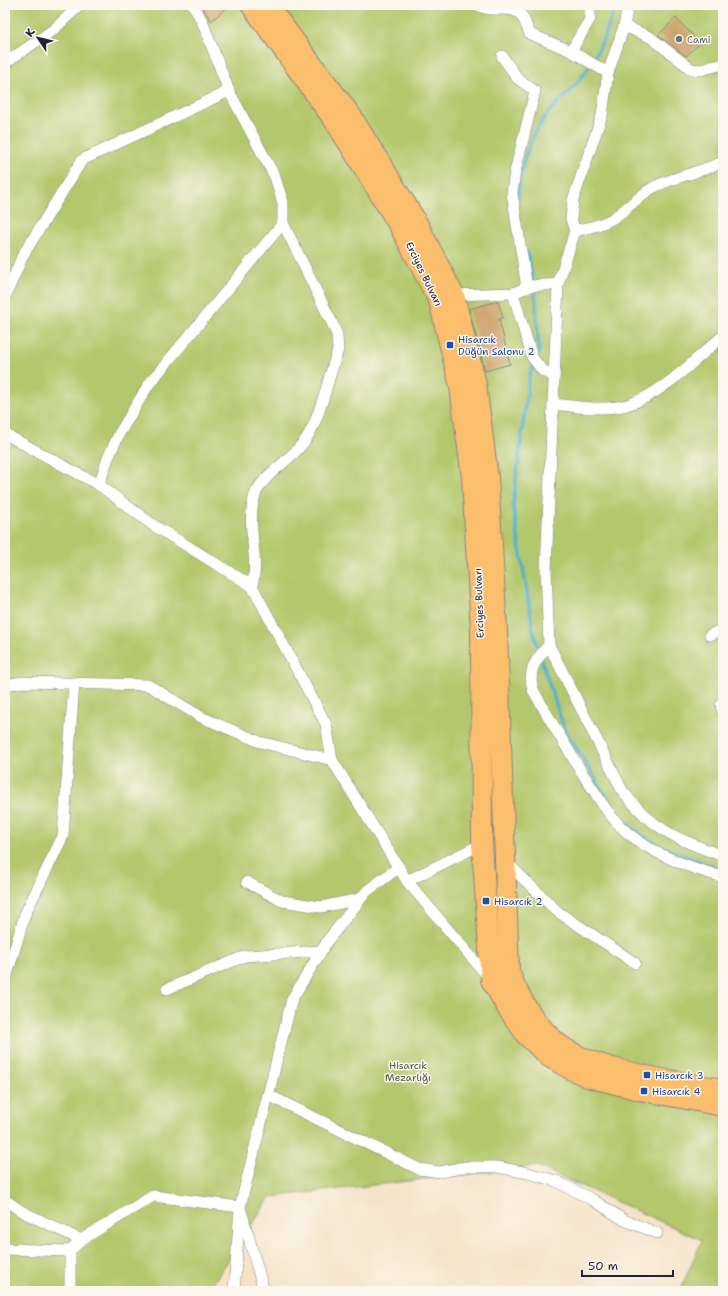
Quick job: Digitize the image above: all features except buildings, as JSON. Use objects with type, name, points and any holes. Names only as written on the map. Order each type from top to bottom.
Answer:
[{"type":"highway","name":"Erciyes Bulvarı","points":[[251,5],[336,123],[400,227],[439,301],[460,387],[472,478],[481,631],[482,844],[491,980],[506,1006],[526,1035],[549,1057],[572,1070],[588,1078],[644,1091],[723,1106]]},
{"type":"highway","name":"Erciyes Bulvarı","points":[[268,5],[350,114],[415,219],[454,295],[476,384],[488,477],[497,630],[509,972],[520,998],[538,1024],[559,1044],[593,1062],[647,1075],[723,1089]]},
{"type":"street","points":[[5,63],[53,30],[80,5]]},
{"type":"street","points":[[192,5],[202,21],[229,91],[275,177],[283,203],[283,224],[337,335],[338,350],[310,434],[300,448],[260,486],[254,498],[251,524],[255,575],[252,586]]},
{"type":"street","points":[[478,5],[489,10],[514,10],[521,15],[530,34],[571,51],[608,73]]},
{"type":"street","points":[[571,51],[590,20],[590,5]]},
{"type":"street","points":[[628,5],[624,26],[608,73],[602,115],[572,200],[571,219],[575,231],[558,284],[546,570],[547,648],[622,790],[634,805],[663,831],[681,840],[723,856]]},
{"type":"street","points":[[624,26],[650,37],[692,68],[701,70],[723,64]]},
{"type":"street","points":[[502,56],[518,79],[534,92],[513,182],[513,204],[529,287]]},
{"type":"street","points":[[5,298],[23,256],[82,160],[229,91]]},
{"type":"street","points":[[575,231],[596,226],[610,220],[639,197],[672,179],[723,162]]},
{"type":"street","points":[[99,485],[108,458],[119,434],[149,384],[283,224]]},
{"type":"street","points":[[454,295],[513,293],[529,287],[546,284],[558,284]]},
{"type":"street","points":[[513,293],[532,357],[538,367],[554,376]]},
{"type":"street","points":[[554,404],[584,408],[625,405],[642,399],[656,391],[723,336]]},
{"type":"street","points":[[5,434],[99,485],[153,525],[252,586],[326,724],[332,760],[407,881],[491,980]]},
{"type":"street","points":[[710,635],[723,629]]},
{"type":"street","points":[[547,648],[537,658],[530,674],[533,690],[560,739],[612,819],[630,835],[674,860],[723,878]]},
{"type":"street","points":[[5,685],[23,682],[148,685],[201,717],[260,742],[332,760]]},
{"type":"street","points":[[5,982],[25,914],[63,836],[74,683]]},
{"type":"street","points":[[723,704],[721,705],[723,713]]},
{"type":"street","points":[[407,881],[482,844]]},
{"type":"street","points":[[504,859],[558,912],[635,963]]},
{"type":"street","points":[[234,1291],[240,1207],[292,999],[321,951],[360,899],[367,891],[399,867]]},
{"type":"street","points":[[246,882],[282,901],[321,907],[360,899]]},
{"type":"street","points":[[167,989],[245,956],[321,951]]},
{"type":"street","points":[[268,1095],[419,1169],[440,1172],[465,1167],[497,1167],[528,1173],[556,1181],[593,1200],[624,1220],[657,1233]]},
{"type":"street","points":[[70,1291],[70,1251],[81,1240],[153,1196],[240,1207]]},
{"type":"street","points":[[5,1200],[21,1211],[81,1240]]},
{"type":"street","points":[[240,1207],[264,1291]]},
{"type":"street","points":[[5,1249],[70,1251]]},
{"type":"green space","name":"Hisarcık Mezarlığı","points":[[5,5],[723,5],[723,1291],[680,1291],[702,1240],[537,1166],[270,1197],[208,1291],[5,1291]]},
{"type":"waterway","points":[[518,198],[522,167],[533,136],[544,118],[576,84],[588,67],[605,36],[614,5]]},
{"type":"waterway","points":[[527,251],[535,291],[539,351],[529,377],[513,505],[533,630],[547,678],[565,730],[617,814],[634,829],[655,843],[723,870]]},
{"type":"place","name":"Cami","points":[[679,39]]},
{"type":"place","name":"Hisarcık Düğün Salonu 2","points":[[450,345]]},
{"type":"place","name":"Hisarcık 2","points":[[486,901]]},
{"type":"place","name":"Hisarcık 3","points":[[647,1075]]},
{"type":"place","name":"Hisarcık 4","points":[[644,1091]]}]
